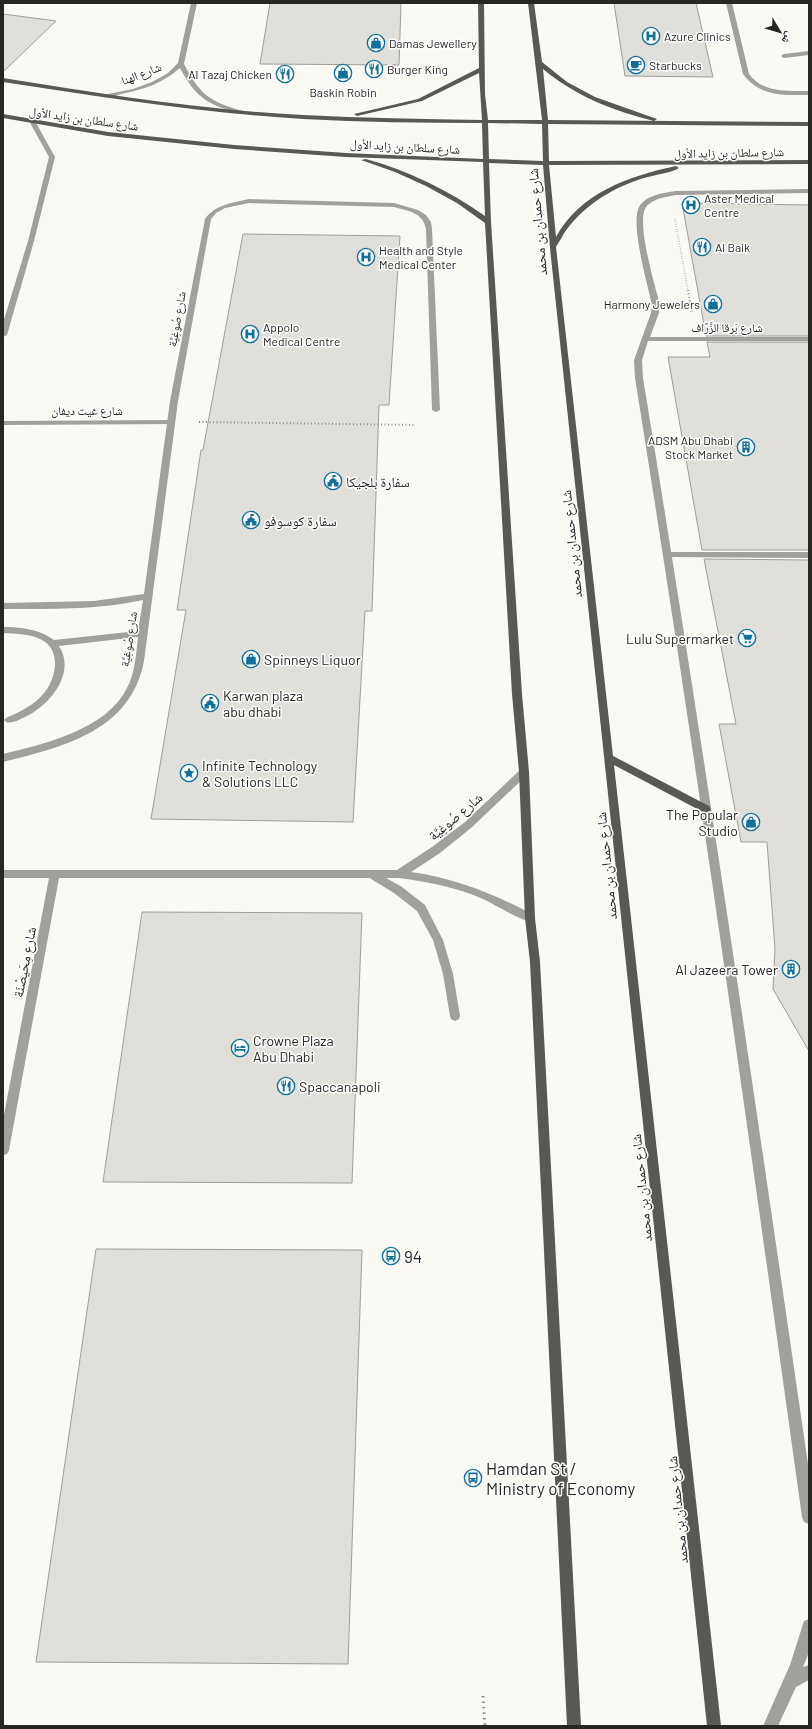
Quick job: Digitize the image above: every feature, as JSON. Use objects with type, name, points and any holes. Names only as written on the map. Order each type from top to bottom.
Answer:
[{"type":"main road","points":[[481,3],[481,68],[485,122],[488,222],[517,694],[524,772],[530,918],[535,962],[574,1726]]},
{"type":"main road","name":"شارع حمدان بن محمد","points":[[531,3],[545,123],[546,163],[553,248],[714,1726]]},
{"type":"main road","points":[[539,63],[564,83],[598,101],[643,116],[668,122]]},
{"type":"main road","points":[[339,117],[376,111],[420,100],[444,89],[481,68]]},
{"type":"main road","name":"شارع سلطان بن زايد الأول","points":[[3,80],[106,96],[241,112],[303,117],[339,117],[428,122],[668,122],[809,124]]},
{"type":"main road","name":"شارع سلطان بن زايد الأول","points":[[3,116],[108,134],[234,147],[346,155],[546,163],[704,164],[809,162]]},
{"type":"main road","points":[[346,155],[391,168],[433,186],[458,200],[488,222]]},
{"type":"main road","points":[[553,248],[565,225],[585,205],[599,196],[627,182],[655,172],[704,164]]},
{"type":"main road","points":[[608,758],[706,809]]},
{"type":"street","name":"شارع الهنا","points":[[106,96],[134,90],[154,83],[170,74],[182,64],[194,3]]},
{"type":"street","points":[[729,3],[746,74],[751,81],[760,87],[777,92],[809,93]]},
{"type":"street","points":[[784,56],[809,52]]},
{"type":"street","name":"شارع الهنا","points":[[182,64],[197,92],[213,103],[241,112]]},
{"type":"street","points":[[3,335],[31,241],[52,157],[32,121]]},
{"type":"street","points":[[809,191],[675,193],[656,198],[642,207],[639,218],[644,256],[656,305],[656,312],[638,360],[639,378],[668,555],[742,1048],[809,1517]]},
{"type":"street","name":"شارع صُوغِيَّة","points":[[3,758],[51,746],[75,737],[97,725],[114,711],[128,695],[136,677],[171,422],[208,219],[214,212],[223,206],[248,201],[394,205],[416,211],[424,216],[428,222],[429,229],[436,410]]},
{"type":"street","name":"شارع بَرقا الزَّرَّاف","points":[[645,339],[809,339]]},
{"type":"street","name":"شارع غيت ديفان","points":[[3,423],[171,422]]},
{"type":"street","points":[[668,555],[809,554]]},
{"type":"street","points":[[3,606],[97,605],[129,601],[148,596]]},
{"type":"street","points":[[3,630],[31,632],[54,643],[142,634]]},
{"type":"street","points":[[9,720],[25,713],[40,703],[52,691],[58,678],[60,665],[59,653],[54,643]]},
{"type":"street","name":"شارع صُوغِيَّة","points":[[399,874],[436,850],[463,829],[524,772]]},
{"type":"street","points":[[3,874],[399,874],[434,879],[468,888],[500,902],[530,918]]},
{"type":"street","name":"شارع مِحَيصْنَة","points":[[3,1150],[55,874]]},
{"type":"street","points":[[372,874],[398,890],[422,908],[440,947],[448,974],[455,1016]]},
{"type":"street","points":[[770,1726],[792,1681],[804,1647],[809,1626]]},
{"type":"street","points":[[792,1681],[809,1672]]},
{"type":"path","points":[[674,216],[697,339]]},
{"type":"path","points":[[171,422],[419,425]]},
{"type":"path","points":[[483,1696],[485,1726]]},
{"type":"building","points":[[270,3],[401,3],[399,65],[260,64]]},
{"type":"building","points":[[614,3],[696,3],[713,77],[625,76]]},
{"type":"building","points":[[3,14],[56,21],[3,72]]},
{"type":"building","points":[[682,203],[809,205],[809,336],[706,336]]},
{"type":"building","points":[[243,234],[400,236],[389,405],[379,405],[372,611],[365,611],[353,822],[151,819],[186,610],[177,610],[201,450],[203,450]]},
{"type":"building","name":"ADSM Abu Dhabi Stock Market","points":[[707,342],[809,342],[809,550],[702,550],[668,357],[710,357]]},
{"type":"building","points":[[704,559],[809,560],[809,1051],[773,989],[775,949],[767,842],[741,842],[719,724],[736,724]]},
{"type":"building","name":"Crowne Plaza Abu Dhabi","points":[[142,912],[362,913],[352,1183],[103,1182]]},
{"type":"building","points":[[96,1249],[362,1250],[348,1664],[36,1662]]},
{"type":"place","name":"Azure Clinics","points":[[651,36]]},
{"type":"place","name":"Damas Jewellery","points":[[376,43]]},
{"type":"place","name":"Starbucks","points":[[636,65]]},
{"type":"place","name":"Burger King","points":[[374,69]]},
{"type":"place","name":"Baskin Robin","points":[[343,73]]},
{"type":"place","name":"Al Tazaj Chicken","points":[[285,74]]},
{"type":"place","name":"Aster Medical Centre","points":[[691,205]]},
{"type":"place","name":"Al Baik","points":[[702,247]]},
{"type":"place","name":"Health and Style Medical Center","points":[[366,257]]},
{"type":"place","name":"Harmony Jewelers","points":[[713,304]]},
{"type":"place","name":"Appolo Medical Centre","points":[[250,334]]},
{"type":"place","name":"ADSM Abu Dhabi Stock Market","points":[[746,447]]},
{"type":"place","name":"سفارة بلجيكا","points":[[333,481]]},
{"type":"place","name":"سفارة كوسوفو","points":[[251,520]]},
{"type":"place","name":"Lulu Supermarket","points":[[747,638]]},
{"type":"place","name":"Spinneys Liquor","points":[[251,659]]},
{"type":"place","name":"Karwan plaza abu dhabi","points":[[210,703]]},
{"type":"place","name":"Infinite Technology & Solutions LLC","points":[[189,773]]},
{"type":"place","name":"The Popular Studio","points":[[751,822]]},
{"type":"place","name":"Al Jazeera Tower","points":[[791,969]]},
{"type":"place","name":"Crowne Plaza Abu Dhabi","points":[[240,1048]]},
{"type":"place","name":"Spaccanapoli","points":[[286,1086]]},
{"type":"place","name":"94","points":[[391,1256]]},
{"type":"place","name":"Hamdan St / Ministry of Economy","points":[[473,1478]]}]
